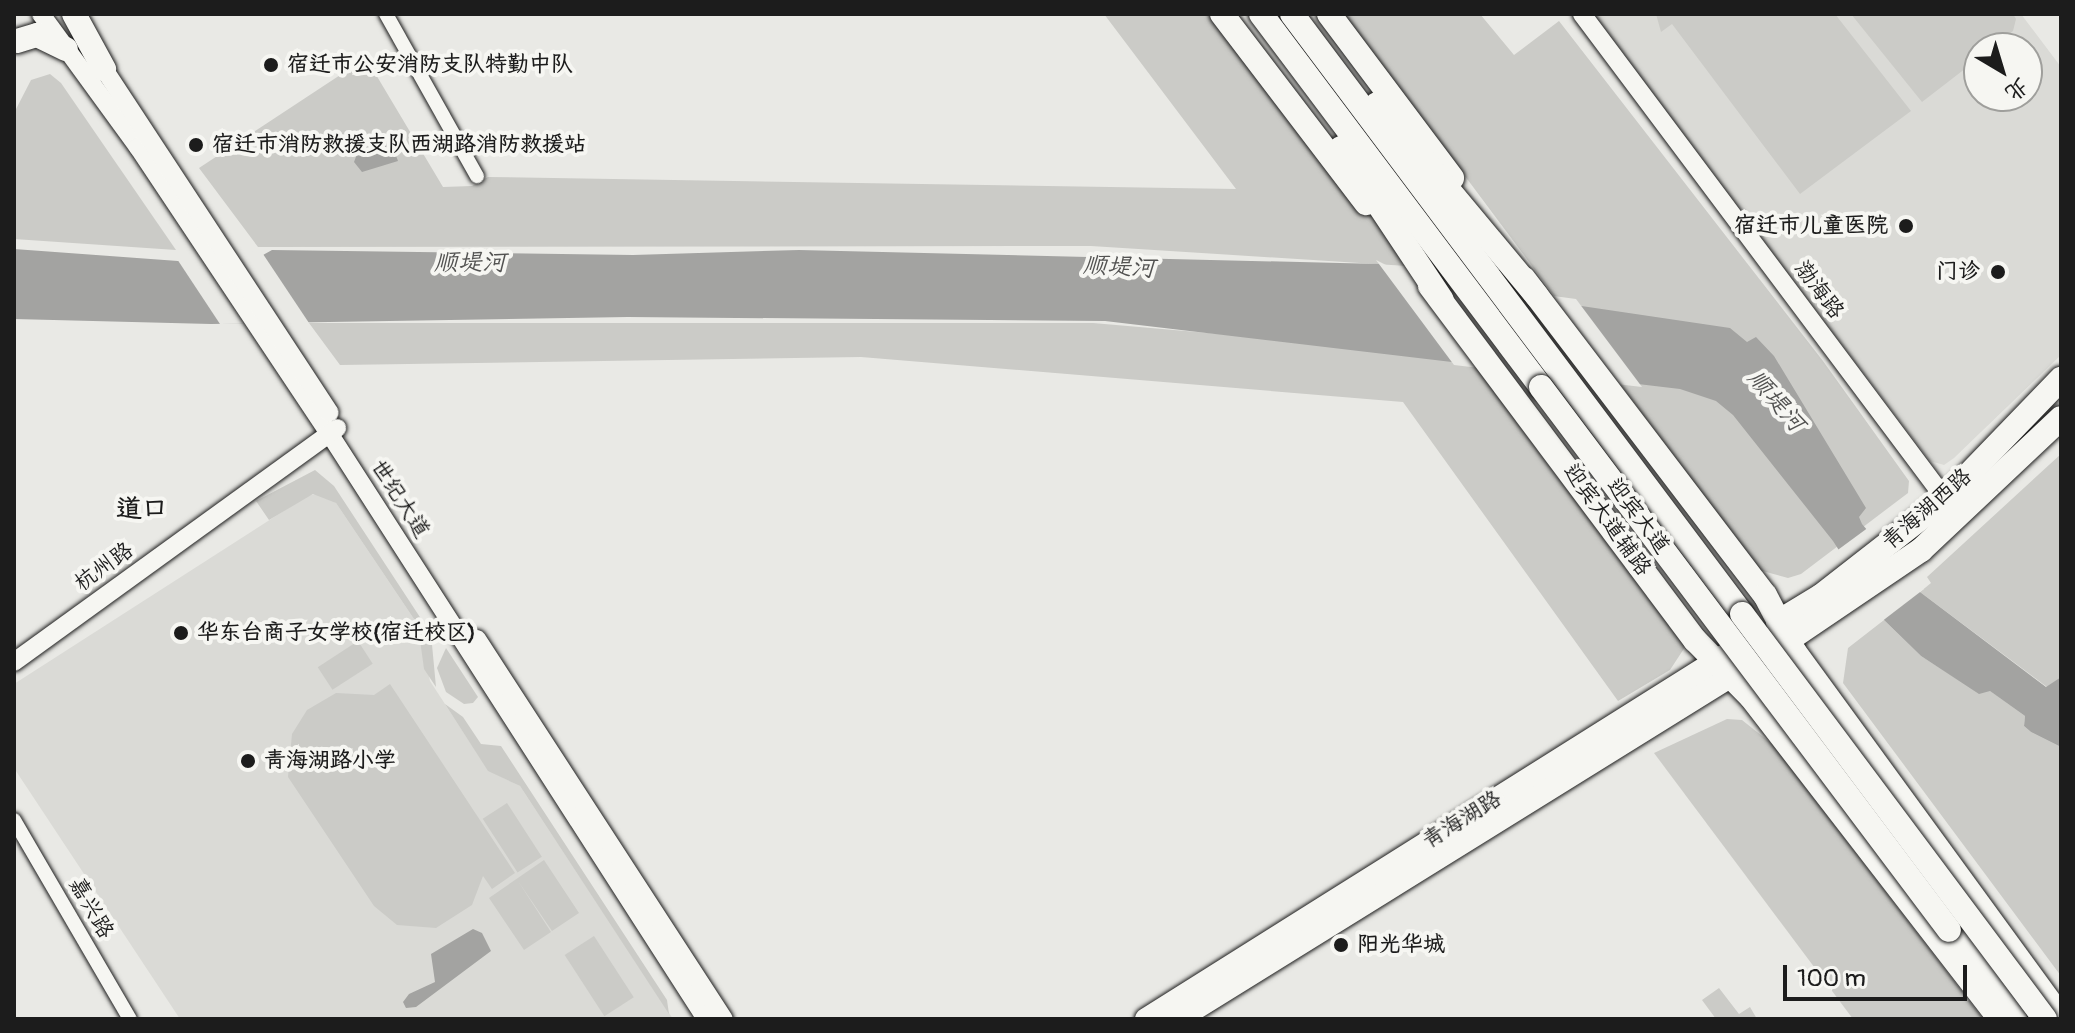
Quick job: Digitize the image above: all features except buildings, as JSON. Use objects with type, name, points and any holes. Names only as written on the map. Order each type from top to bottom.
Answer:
[{"type":"main road","points":[[16,44],[31,14]]},
{"type":"main road","points":[[71,14],[104,69]]},
{"type":"main road","points":[[1222,14],[1411,256]]},
{"type":"main road","points":[[1259,14],[1294,79],[1411,256]]},
{"type":"main road","name":"迎宾大道","points":[[1259,14],[2015,1019]]},
{"type":"main road","name":"迎宾大道","points":[[1292,14],[2045,1019]]},
{"type":"main road","points":[[1306,14],[1530,287]]},
{"type":"main road","points":[[1329,14],[1530,287],[1765,595],[1783,631],[1953,876],[2061,1017]]},
{"type":"main road","points":[[16,44],[37,35],[66,49]]},
{"type":"main road","name":"迎宾大道辅路","points":[[1411,256],[1695,640],[1725,668],[2000,1019]]},
{"type":"main road","name":"青海湖西路","points":[[1783,631],[1921,550],[2061,379]]},
{"type":"main road","name":"青海湖西路","points":[[1838,596],[1905,530],[1953,508],[2061,418]]},
{"type":"main road","name":"青海湖路","points":[[1179,1019],[1783,631]]},
{"type":"main road","name":"青海湖路","points":[[1146,1019],[1725,668]]},
{"type":"street","name":"世纪大道","points":[[41,14],[216,250]]},
{"type":"street","points":[[386,14],[477,176]]},
{"type":"street","name":"渤海路","points":[[1582,14],[1953,508]]},
{"type":"street","name":"世纪大道","points":[[104,69],[216,250],[724,1019]]},
{"type":"street","name":"世纪大道","points":[[334,430],[706,1019]]},
{"type":"street","name":"杭州路","points":[[14,662],[334,430]]},
{"type":"street","name":"嘉兴路","points":[[14,820],[130,1019]]},
{"type":"shaded area","points":[[1104,14],[1231,14],[1407,266],[1091,246],[258,247],[199,168],[366,58],[443,187],[472,186],[488,177],[1236,189]]},
{"type":"shaded area","points":[[1344,14],[1480,14],[1514,55],[1559,21],[1823,361],[1909,481],[1908,493],[1801,574],[1788,578],[1759,570]]},
{"type":"shaded area","name":"宿迁市儿童医院","points":[[1592,14],[2021,14],[2035,32],[1963,32],[1963,112],[2043,112],[2043,43],[2061,67],[2061,355],[1944,465],[1930,461]]},
{"type":"shaded area","points":[[1656,14],[1835,14],[1911,111],[1800,194],[1672,24],[1661,32]]},
{"type":"shaded area","points":[[1851,14],[2013,14],[2016,19],[2012,32],[1963,32],[1963,70],[1922,102]]},
{"type":"shaded area","points":[[50,74],[61,83],[176,250],[14,239],[14,113],[31,80]]},
{"type":"shaded area","points":[[309,323],[1093,323],[1485,357],[1685,647],[1670,670],[1618,701],[1403,402],[861,357],[340,365]]},
{"type":"shaded area","points":[[2061,454],[2061,677],[2047,687],[1920,592],[1931,583],[1927,577]]},
{"type":"shaded area","points":[[315,470],[334,486],[431,634],[436,687],[424,669],[418,625],[336,503],[313,494],[269,520],[256,501]]},
{"type":"shaded area","name":"青海湖路小学","points":[[320,493],[336,503],[418,625],[430,681],[488,770],[520,786],[673,1019],[180,1019],[14,768],[14,684],[307,496]]},
{"type":"shaded area","points":[[1884,620],[1921,656],[1979,693],[1989,690],[2025,716],[2024,726],[2031,732],[2061,747],[2061,976],[1843,683],[1848,648]]},
{"type":"shaded area","points":[[358,641],[373,664],[332,690],[318,667]]},
{"type":"shaded area","points":[[446,648],[478,697],[473,703],[464,704],[446,692],[437,668]]},
{"type":"shaded area","points":[[390,684],[515,873],[492,889],[483,876],[472,905],[436,928],[397,925],[374,906],[288,777],[292,734],[307,710],[336,693],[374,695]]},
{"type":"shaded area","points":[[445,704],[463,717],[481,744],[501,746],[667,1000],[669,1014],[520,786],[488,771]]},
{"type":"shaded area","points":[[1727,719],[1742,720],[1772,744],[1983,1019],[1853,1019],[1654,753]]},
{"type":"shaded area","points":[[507,803],[542,857],[518,872],[483,819]]},
{"type":"shaded area","points":[[544,860],[579,913],[552,931],[518,881],[551,932],[524,950],[489,898]]},
{"type":"shaded area","points":[[594,936],[634,997],[604,1016],[565,955]]},
{"type":"shaded area","points":[[1719,988],[1739,1014],[1750,1007],[1757,1019],[1716,1019],[1702,1000]]},
{"type":"water","points":[[381,140],[392,145],[398,161],[362,172],[354,162],[357,154],[364,147],[372,151]]},
{"type":"water","name":"顺堤河","points":[[14,249],[178,261],[263,255],[272,250],[633,255],[799,250],[1380,264],[1407,280],[1730,328],[1747,342],[1756,337],[1774,356],[1866,508],[1859,517],[1862,524],[1920,592],[2046,687],[2061,677],[2061,747],[2031,732],[2024,726],[2025,716],[1990,691],[1979,694],[1921,656],[1884,620],[1833,541],[1733,415],[1716,401],[1680,389],[1105,321],[628,317],[211,324],[14,319]]},
{"type":"water","points":[[473,929],[482,933],[491,951],[416,1007],[406,1008],[403,1002],[409,994],[435,982],[431,954]]},
{"type":"pier","points":[[261,251],[309,323],[220,324],[177,259]]},
{"type":"pier","points":[[1376,260],[1408,276],[1576,299],[1642,387],[1454,365]]},
{"type":"pier","points":[[1869,527],[1924,589],[1881,622],[1835,552]]},
{"type":"place","name":"宿迁市公安消防支队特勤中队","points":[[271,65]]},
{"type":"place","name":"宿迁市消防救援支队西湖路消防救援站","points":[[196,145]]},
{"type":"place","name":"宿迁市儿童医院","points":[[1906,226]]},
{"type":"place","name":"门诊","points":[[1998,272]]},
{"type":"place","name":"华东台商子女学校(宿迁校区)","points":[[181,633]]},
{"type":"place","name":"青海湖路小学","points":[[248,761]]},
{"type":"place","name":"阳光华城","points":[[1341,945]]},
{"type":"district","name":"道口","points":[[142,510]]}]
